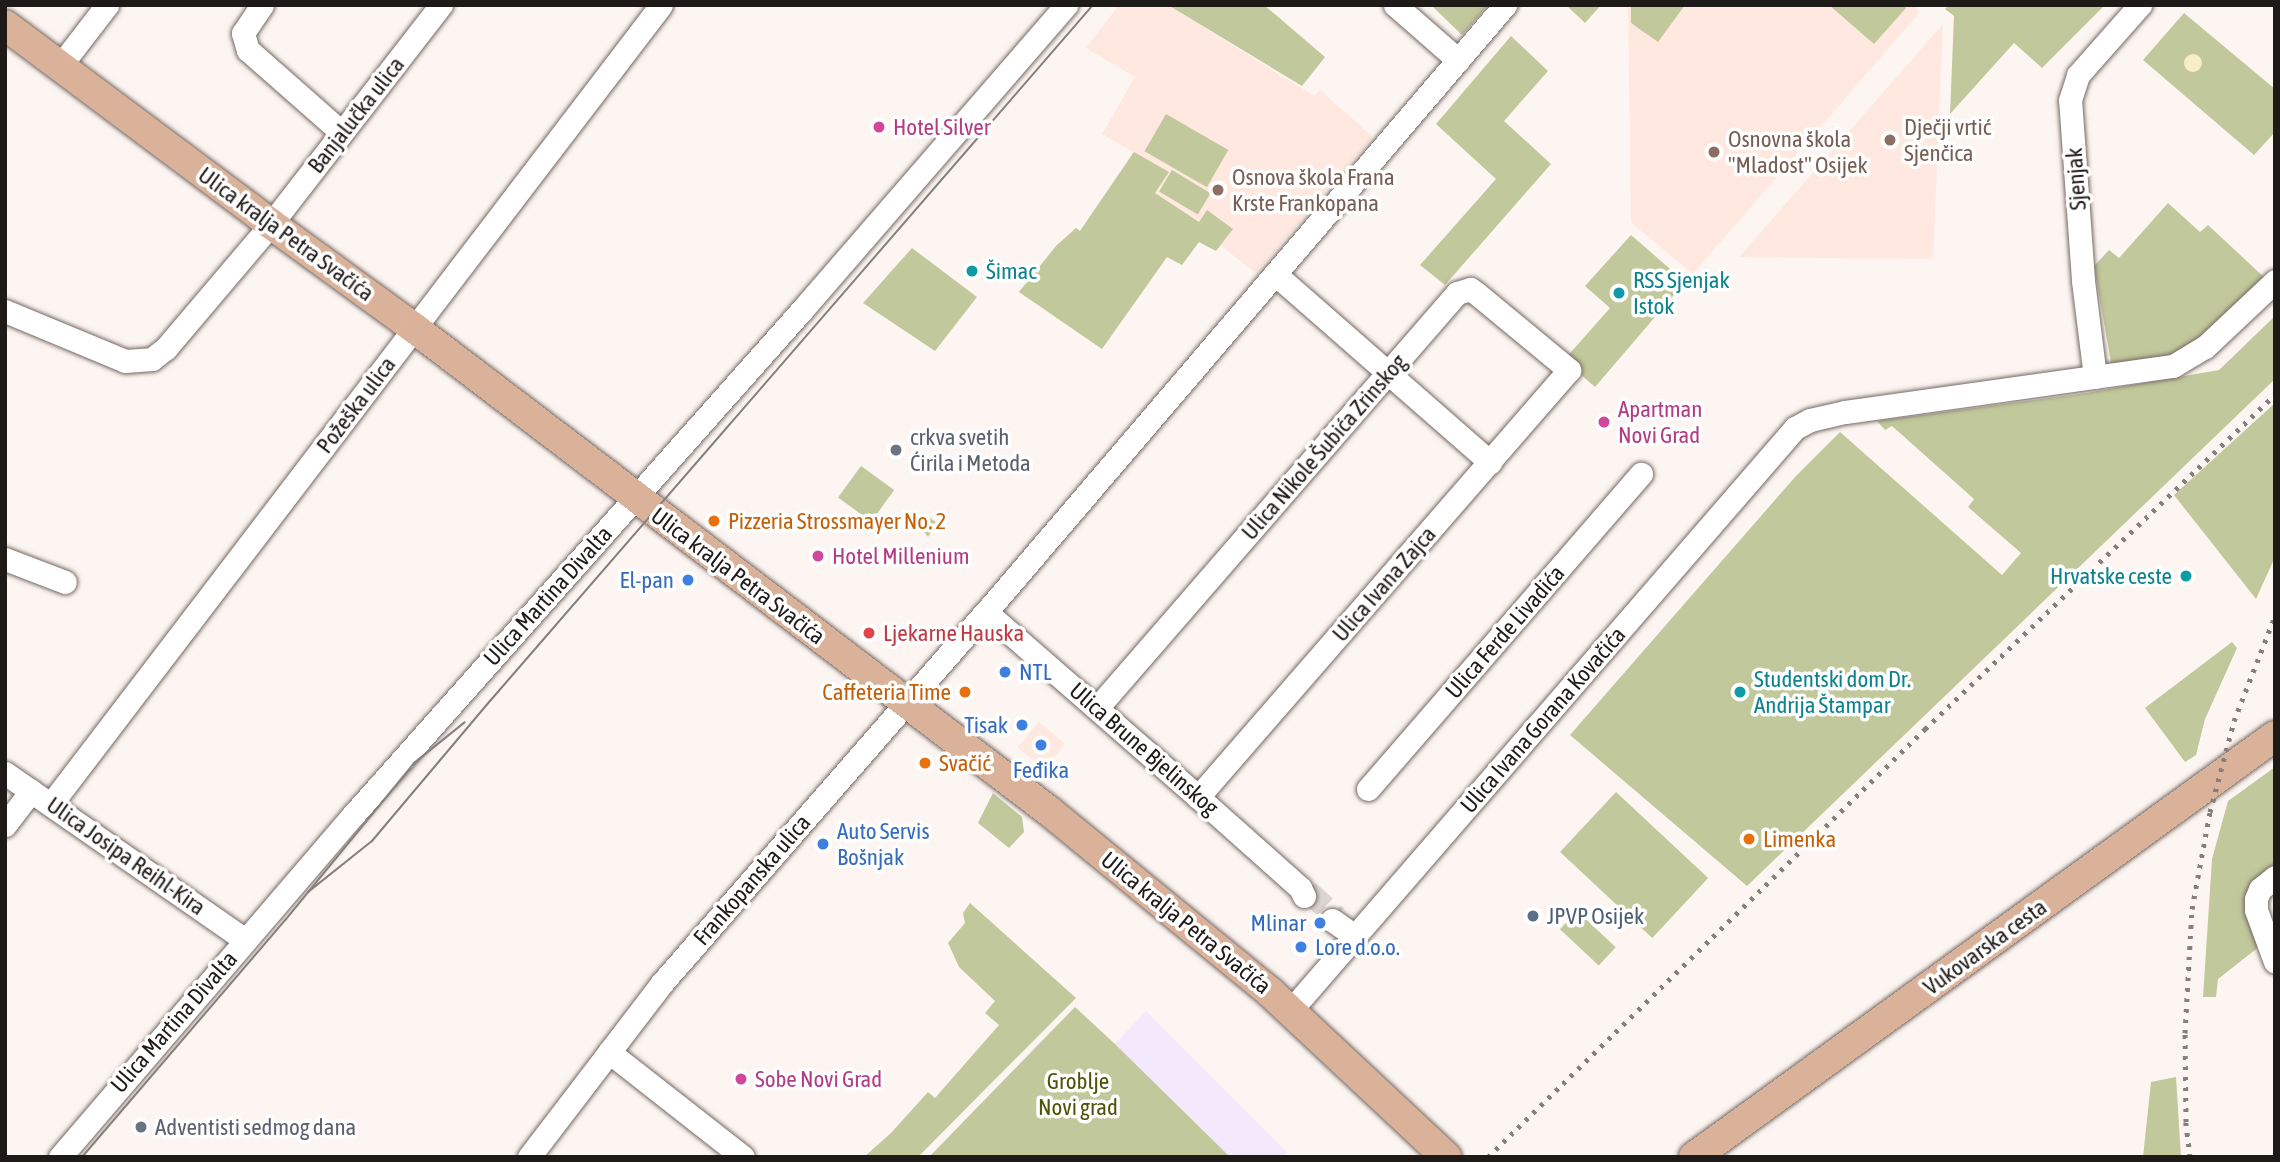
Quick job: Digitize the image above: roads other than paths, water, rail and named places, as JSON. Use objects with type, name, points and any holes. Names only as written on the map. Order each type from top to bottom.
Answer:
[{"type":"main road","name":"Ulica kralja Petra Svačića","points":[[5,25],[414,328],[1049,811],[1290,1010],[1439,1155]]},
{"type":"main road","name":"Vukovarska cesta","points":[[1694,1157],[2275,736]]},
{"type":"street","points":[[60,66],[107,5]]},
{"type":"street","points":[[262,5],[243,33],[248,50],[342,133]]},
{"type":"street","name":"Banjalučka ulica","points":[[5,311],[125,361],[152,359],[166,348],[271,224],[441,5]]},
{"type":"street","name":"Požeška ulica","points":[[51,804],[661,5]]},
{"type":"street","name":"Ulica Martina Divalta","points":[[60,1157],[245,940],[1066,5]]},
{"type":"street","points":[[1395,5],[1458,60],[1505,5]]},
{"type":"street","name":"Sjenjak","points":[[2095,377],[2083,280],[2070,100],[2078,75],[2140,5]]},
{"type":"street","name":"Frankopanska ulica","points":[[529,1157],[662,983],[986,612],[1458,60]]},
{"type":"street","points":[[1275,274],[1490,462]]},
{"type":"street","points":[[2095,377],[2161,369],[2183,362],[2205,347],[2275,281]]},
{"type":"street","name":"Ulica Nikole Šubića Zrinskog","points":[[1097,708],[1452,298],[1463,290],[1470,289],[1569,370]]},
{"type":"street","name":"Ulica Ivana Zajca","points":[[1198,797],[1569,370]]},
{"type":"street","name":"Ulica Ivana Gorana Kovačića","points":[[1290,1010],[1341,924],[1795,428],[1810,420],[1845,412],[2095,377]]},
{"type":"street","name":"Ulica Ferde Livadića","points":[[1368,789],[1641,474]]},
{"type":"street","points":[[5,559],[65,582]]},
{"type":"street","name":"Ulica Brune Bjelinskog","points":[[986,612],[1304,891]]},
{"type":"street","name":"Ulica Josipa Reihl-Kira","points":[[5,773],[245,940]]},
{"type":"street","points":[[5,825],[31,791]]},
{"type":"street","points":[[2275,877],[2260,889],[2256,910],[2275,962]]},
{"type":"street","points":[[609,1052],[743,1157]]},
{"type":"tunnel","points":[[1308,891],[1336,916]]},
{"type":"tram line","points":[[308,892],[372,841],[1093,5]]},
{"type":"tram line","points":[[82,1157],[286,919],[414,763],[465,722]]},
{"type":"railway","points":[[1488,1157],[1925,729],[2275,395]]},
{"type":"railway","points":[[2190,1157],[2186,1122],[2185,1033],[2192,909],[2210,812],[2234,721],[2275,616]]},
{"type":"place","name":"Hotel Silver","points":[[879,127]]},
{"type":"place","name":"Dječji vrtić Sjenčica","points":[[1890,140]]},
{"type":"place","name":"Osnovna škola ''Mladost'' Osijek","points":[[1714,152]]},
{"type":"place","name":"Osnova škola Frana Krste Frankopana","points":[[1218,190]]},
{"type":"place","name":"Šimac","points":[[972,271]]},
{"type":"place","name":"RSS Sjenjak Istok","points":[[1619,293]]},
{"type":"place","name":"Apartman Novi Grad","points":[[1604,422]]},
{"type":"place","name":"crkva svetih Ćirila i Metoda","points":[[896,450]]},
{"type":"place","name":"Pizzeria Strossmayer No. 2","points":[[714,521]]},
{"type":"place","name":"Hotel Millenium","points":[[818,556]]},
{"type":"place","name":"Hrvatske ceste","points":[[2186,576]]},
{"type":"place","name":"El-pan","points":[[688,580]]},
{"type":"place","name":"Ljekarne Hauska","points":[[869,633]]},
{"type":"place","name":"NTL","points":[[1005,672]]},
{"type":"place","name":"Caffeteria Time","points":[[965,692]]},
{"type":"place","name":"Studentski dom Dr. Andrija Štampar","points":[[1740,692]]},
{"type":"place","name":"Tisak","points":[[1022,725]]},
{"type":"place","name":"Feđika","points":[[1041,745]]},
{"type":"place","name":"Svačić","points":[[925,763]]},
{"type":"place","name":"Limenka","points":[[1749,839]]},
{"type":"place","name":"Auto Servis Bošnjak","points":[[823,844]]},
{"type":"place","name":"JPVP Osijek","points":[[1533,916]]},
{"type":"place","name":"Mlinar","points":[[1320,923]]},
{"type":"place","name":"Lore d.o.o.","points":[[1301,947]]},
{"type":"place","name":"Sobe Novi Grad","points":[[741,1079]]},
{"type":"place","name":"Adventisti sedmog dana","points":[[141,1127]]},
{"type":"park label","name":"Groblje Novi grad","points":[[1078,1094]]}]
